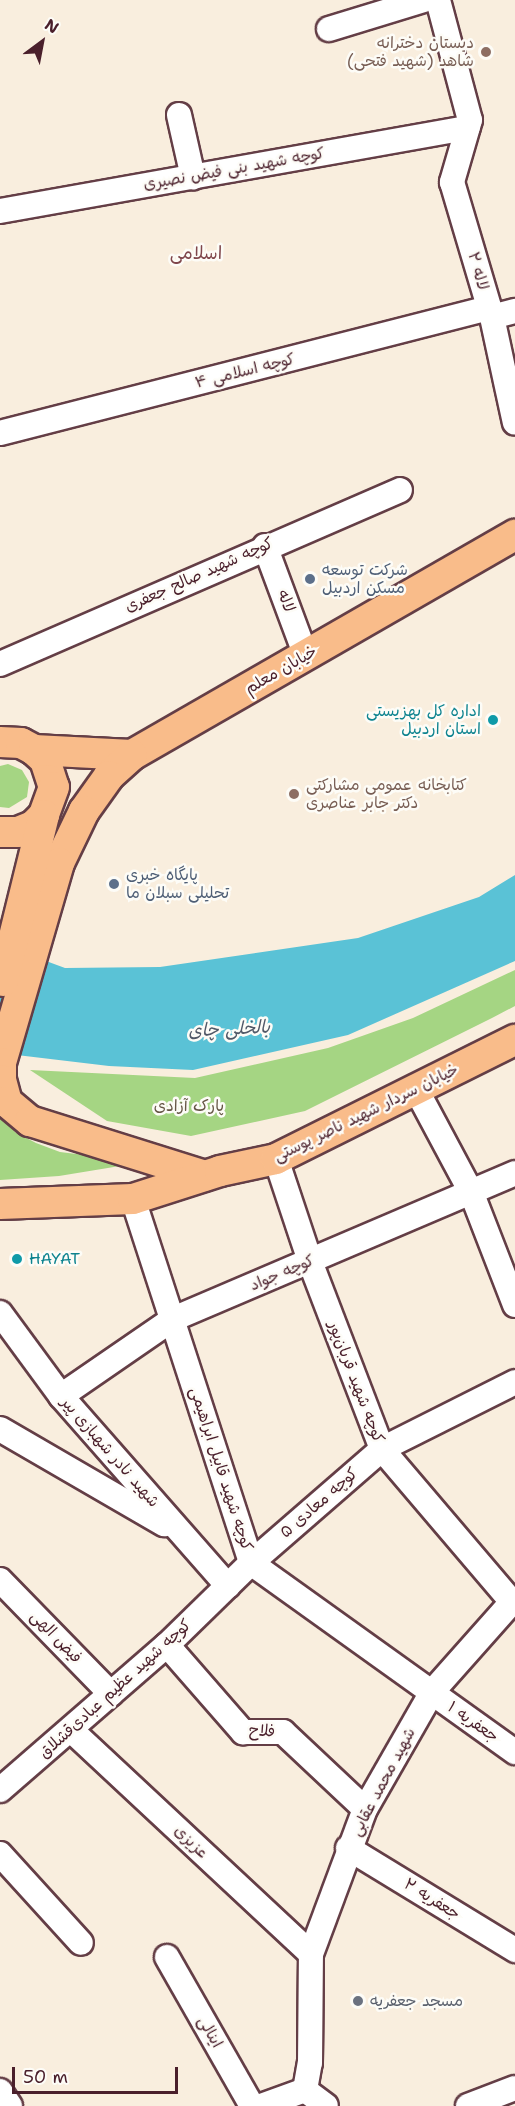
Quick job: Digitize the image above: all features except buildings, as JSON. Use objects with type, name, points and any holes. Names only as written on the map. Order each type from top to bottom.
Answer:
[{"type":"main road","name":"خیابان معلم","points":[[29,928],[84,811],[109,776],[132,755],[515,535]]},
{"type":"main road","points":[[0,742],[21,743],[34,750],[45,760],[54,787],[44,815],[29,928],[1,1063],[7,1101],[30,1122],[205,1176]]},
{"type":"main road","points":[[34,750],[132,755]]},
{"type":"main road","points":[[0,832],[18,832],[44,815]]},
{"type":"main road","points":[[0,993],[29,928]]},
{"type":"main road","name":"خیابان سردار شهید ناصر پوستی","points":[[0,1204],[133,1199],[205,1176],[276,1159],[417,1091],[515,1040]]},
{"type":"street","points":[[329,29],[424,0]]},
{"type":"street","points":[[438,0],[469,124]]},
{"type":"street","points":[[179,115],[193,177]]},
{"type":"street","name":"کوچه شهید بنی فیض نصیری","points":[[0,211],[469,124]]},
{"type":"street","name":"لاله ۲","points":[[469,124],[452,182],[490,313],[515,423]]},
{"type":"street","name":"کوچه اسلامی ۴","points":[[0,433],[490,313],[515,311]]},
{"type":"street","name":"کوچه شهید صالح جعفری","points":[[0,664],[265,546],[400,490]]},
{"type":"street","name":"لاله","points":[[265,546],[306,656]]},
{"type":"street","points":[[417,1091],[472,1194],[515,1305]]},
{"type":"street","name":"کوچه شهید قربان‌پور","points":[[276,1159],[310,1262],[382,1449],[513,1602]]},
{"type":"street","name":"کوچه جواد","points":[[61,1396],[173,1319],[472,1194],[515,1173]]},
{"type":"street","name":"کوچه شهید قابیل ابراهیمی","points":[[133,1199],[251,1563],[432,1692]]},
{"type":"street","name":"شهید نادر شهبازی پیر","points":[[0,1313],[61,1396],[228,1586]]},
{"type":"street","name":"کوچه معادی ۵","points":[[228,1586],[251,1563],[382,1449],[515,1382]]},
{"type":"street","points":[[0,1429],[181,1534]]},
{"type":"street","name":"فیض الهی","points":[[0,1580],[111,1694]]},
{"type":"street","name":"کوچه شهید عظیم عبادی‌قشلاق","points":[[0,1790],[167,1645],[228,1586]]},
{"type":"street","name":"شهید محمد عقابی","points":[[305,2090],[310,2063],[311,1954],[348,1848],[365,1809],[432,1692],[513,1602]]},
{"type":"street","name":"فلاح","points":[[167,1645],[243,1732],[283,1732],[365,1809]]},
{"type":"street","name":"جعفریه ۱","points":[[432,1692],[515,1752]]},
{"type":"street","name":"عزیزی","points":[[70,1730],[311,1954]]},
{"type":"street","name":"جعفریه ۲","points":[[348,1848],[515,1950]]},
{"type":"street","points":[[0,1854],[81,1943]]},
{"type":"street","name":"اینالی","points":[[167,1958],[252,2106]]},
{"type":"street","points":[[468,2106],[515,2088]]},
{"type":"street","points":[[261,2106],[305,2090],[326,2106]]},
{"type":"street","points":[[0,2091],[10,2106]]},
{"type":"green space","points":[[8,764],[22,770],[29,782],[27,797],[9,808],[0,807],[0,766]]},
{"type":"green space","name":"پارک آزادی","points":[[515,970],[515,1006],[492,1018],[305,1111],[191,1136],[107,1121],[30,1070],[195,1078],[328,1048],[413,1018]]},
{"type":"green space","points":[[0,1112],[15,1132],[36,1143],[60,1152],[117,1159],[120,1166],[59,1176],[0,1180]]},
{"type":"water","name":"بالخلی چای","points":[[515,875],[515,961],[348,1035],[193,1070],[109,1066],[0,1053],[0,944],[65,968],[160,967],[358,938],[479,897]]},
{"type":"place","name":"دبستان دخترانه شاهد (شهید فتحی)","points":[[486,52]]},
{"type":"place","name":"شرکت توسعه مسکن اردبیل","points":[[310,579]]},
{"type":"place","name":"اداره کل بهزیستی استان اردبیل","points":[[493,720]]},
{"type":"place","name":"کتابخانه عمومی مشارکتی دکتر جابر عناصری","points":[[294,794]]},
{"type":"place","name":"پایگاه خبری تحلیلی سبلان ما","points":[[114,884]]},
{"type":"place","name":"HAYAT","points":[[17,1259]]},
{"type":"place","name":"مسجد جعفریه","points":[[358,2001]]},
{"type":"district","name":"اسلامی","points":[[196,253]]}]
